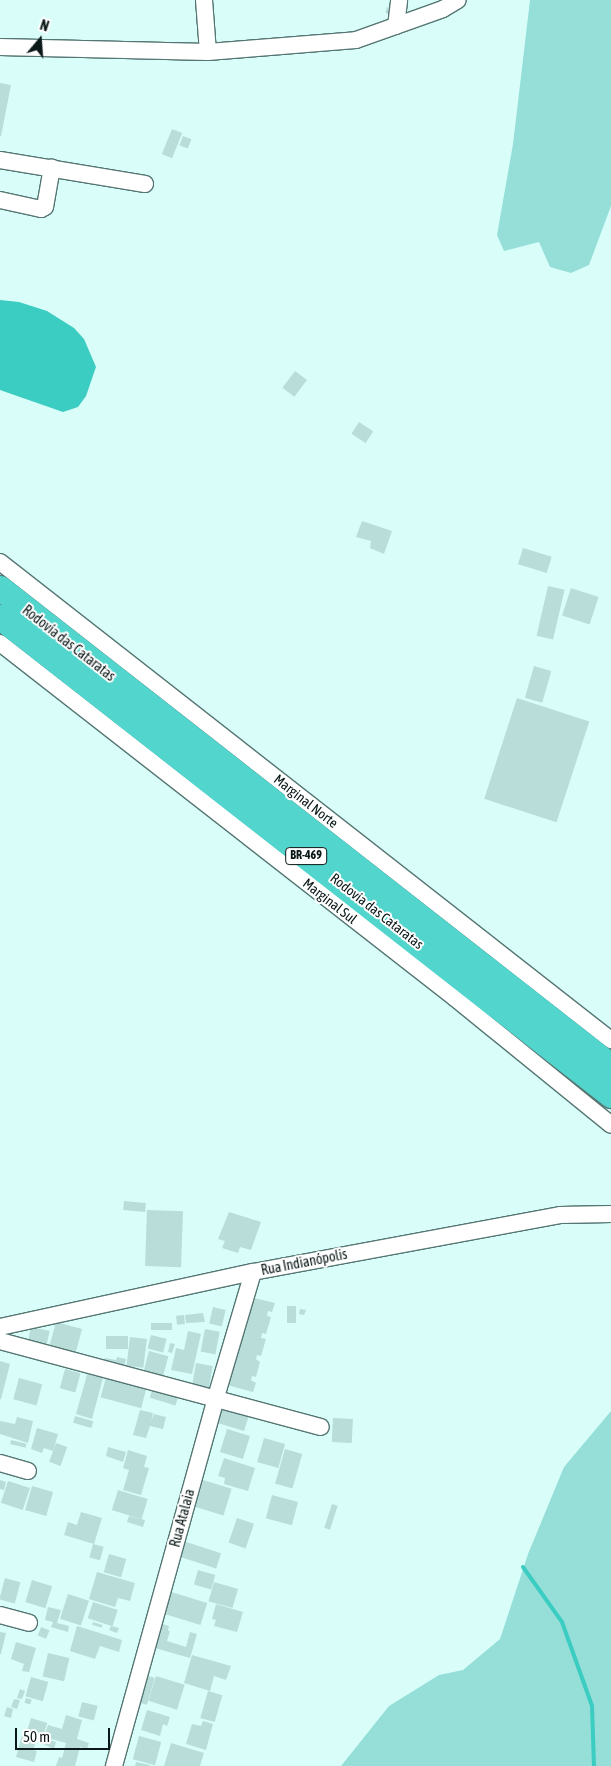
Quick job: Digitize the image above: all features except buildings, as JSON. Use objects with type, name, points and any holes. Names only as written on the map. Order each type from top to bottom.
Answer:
[{"type":"highway","name":"Rodovía das Cataratas","points":[[0,588],[611,1066]]},
{"type":"highway","name":"Rodovía das Cataratas","points":[[0,617],[611,1095]]},
{"type":"street","points":[[204,0],[208,52]]},
{"type":"street","points":[[396,26],[399,0]]},
{"type":"street","points":[[0,47],[208,52],[356,40],[443,9],[458,0]]},
{"type":"street","points":[[0,160],[144,184]]},
{"type":"street","points":[[0,200],[41,209],[45,207],[52,168]]},
{"type":"street","name":"Marginal Norte","points":[[0,562],[611,1040]]},
{"type":"street","name":"Marginal Sul","points":[[0,643],[455,998],[611,1124]]},
{"type":"street","name":"Rua Indianópolis","points":[[0,1327],[253,1272],[560,1214],[611,1214]]},
{"type":"street","name":"Rua Atalaia","points":[[114,1766],[216,1397],[253,1272]]},
{"type":"street","points":[[0,1341],[216,1397],[320,1427]]},
{"type":"street","points":[[0,1463],[28,1471]]},
{"type":"street","points":[[0,1615],[29,1623]]},
{"type":"shaded area","points":[[530,0],[611,0],[611,206],[589,265],[571,273],[550,267],[539,242],[504,251],[497,235],[513,144]]},
{"type":"shaded area","points":[[0,300],[19,302],[47,311],[74,328],[84,339],[96,367],[86,396],[78,407],[63,412],[0,390]]},
{"type":"shaded area","points":[[611,1411],[611,1766],[341,1766],[389,1706],[439,1675],[463,1670],[500,1639],[528,1554],[564,1467]]},
{"type":"waterway","points":[[523,1567],[562,1622],[592,1706],[594,1766]]}]
